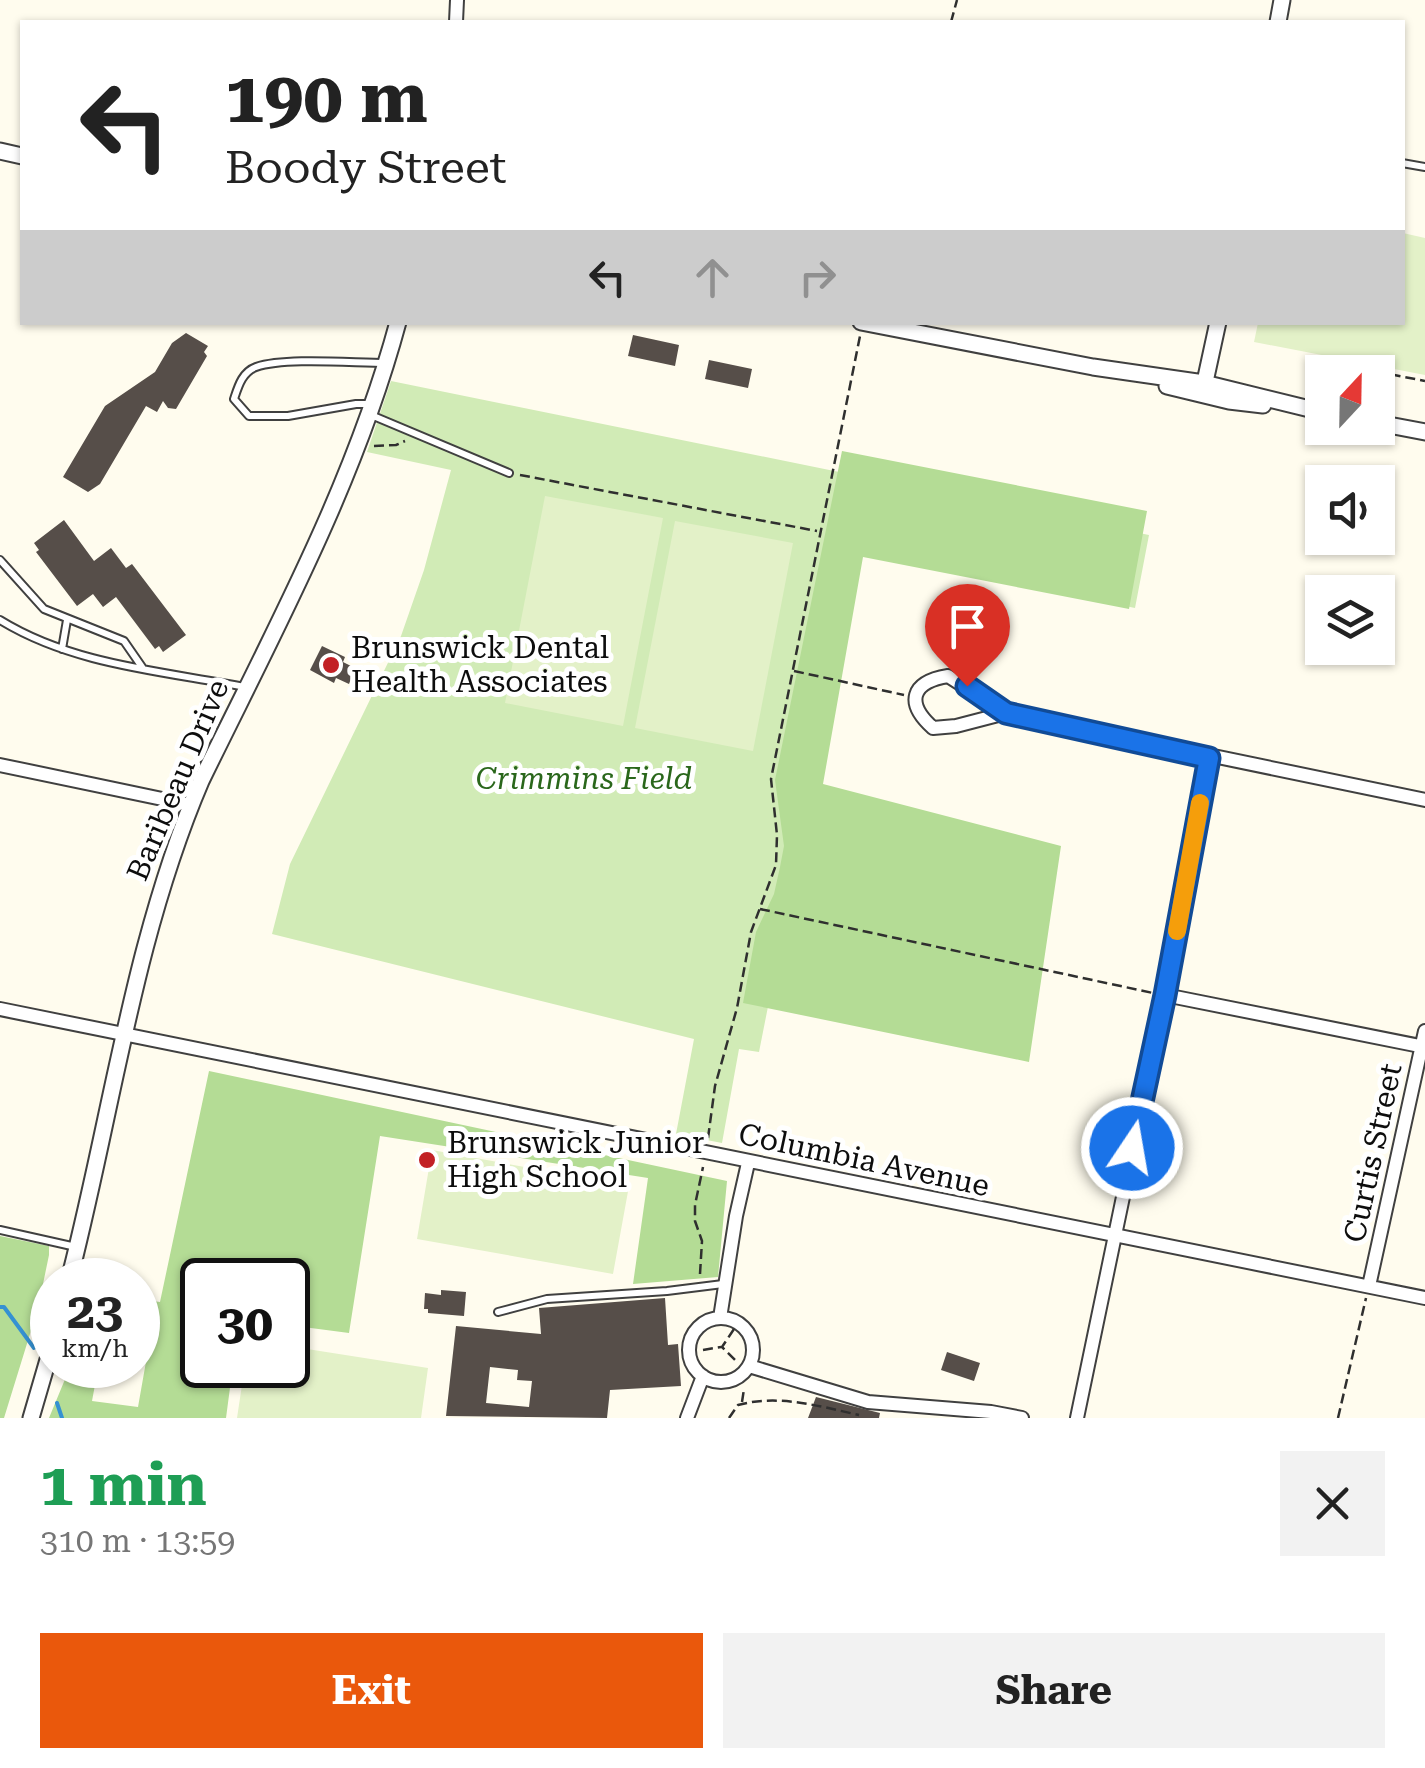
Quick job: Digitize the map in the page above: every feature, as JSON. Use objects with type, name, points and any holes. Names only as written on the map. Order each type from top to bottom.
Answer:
[{"type":"street","name":"Baribeau Drive","points":[[75,1258],[159,896],[191,804],[319,542],[373,410],[397,325]]},
{"type":"street","points":[[1203,389],[1217,325]]},
{"type":"street","points":[[861,329],[1094,367],[1305,408]]},
{"type":"street","points":[[1395,426],[1425,432]]},
{"type":"street","points":[[1006,713],[933,728],[919,715],[915,698],[920,686],[930,679],[948,676],[1006,713],[1425,800]]},
{"type":"street","points":[[1077,1418],[1165,995],[1209,758]]},
{"type":"street","points":[[0,766],[191,804]]},
{"type":"street","points":[[1165,995],[1423,1047]]},
{"type":"street","name":"Columbia Avenue","points":[[0,1009],[1425,1298]]},
{"type":"street","name":"Curtis Street","points":[[1369,1286],[1425,1031]]},
{"type":"street","points":[[720,1318],[748,1163]]},
{"type":"street","points":[[720,1318],[734,1321],[749,1334],[753,1352],[746,1367],[741,1375],[728,1381],[704,1376],[690,1358],[690,1342],[699,1327],[720,1318]]},
{"type":"street","points":[[746,1367],[868,1402],[1022,1418]]},
{"type":"street","points":[[687,1418],[704,1376]]},
{"type":"street","points":[[32,1418],[40,1388]]},
{"type":"lane","points":[[387,363],[253,368],[240,380],[234,400],[249,416],[288,416],[356,404],[509,473]]},
{"type":"lane","points":[[0,560],[44,609],[124,642],[142,668]]},
{"type":"lane","points":[[0,620],[30,638],[102,661],[246,688]]},
{"type":"lane","points":[[62,648],[68,620]]},
{"type":"lane","points":[[0,1230],[78,1248]]},
{"type":"lane","points":[[498,1312],[548,1299],[724,1284]]},
{"type":"path","points":[[708,1138],[715,1086],[737,1008],[751,932],[776,865],[771,780],[861,329]]},
{"type":"path","points":[[1395,376],[1425,382]]},
{"type":"path","points":[[373,446],[396,445],[418,435]]},
{"type":"path","points":[[509,473],[819,532]]},
{"type":"path","points":[[793,671],[915,698]]},
{"type":"path","points":[[760,909],[1165,995]]},
{"type":"path","points":[[701,1286],[702,1241],[694,1221],[702,1167]]},
{"type":"path","points":[[1338,1418],[1369,1286]]},
{"type":"path","points":[[703,1350],[722,1347],[734,1329]]},
{"type":"path","points":[[722,1347],[746,1367]]},
{"type":"path","points":[[741,1404],[744,1389]]},
{"type":"path","points":[[729,1418],[741,1404],[784,1400],[865,1416]]},
{"type":"green space","points":[[1405,233],[1425,238],[1425,375],[1395,369],[1395,355],[1321,355],[1254,342],[1258,325],[1405,325]]},
{"type":"green space","name":"Crimmins Field","points":[[391,381],[1149,535],[1135,608],[858,552],[759,1052],[739,1049],[722,1143],[676,1134],[694,1039],[272,934],[290,864],[401,636],[451,470],[367,452]]},
{"type":"green space","points":[[842,451],[1147,511],[1129,609],[863,557],[823,784],[1061,846],[1029,1062],[743,1003],[756,932],[774,894],[784,846],[775,780]]},
{"type":"green space","points":[[545,496],[663,518],[623,726],[505,703]]},
{"type":"green space","points":[[675,521],[793,543],[753,751],[635,728]]},
{"type":"green space","points":[[209,1071],[727,1181],[718,1277],[633,1284],[648,1178],[380,1136],[349,1333],[310,1328],[310,1258],[180,1258],[180,1388],[230,1388],[226,1418],[49,1418],[61,1388],[94,1388],[92,1401],[138,1407],[141,1388],[160,1388],[160,1302]]},
{"type":"green space","points":[[432,1150],[629,1186],[613,1274],[417,1239]]},
{"type":"green space","points":[[0,1236],[49,1246],[49,1255],[30,1258],[30,1334],[4,1418],[0,1418]]},
{"type":"green space","points":[[310,1349],[428,1368],[421,1418],[237,1418],[242,1388],[310,1388]]},
{"type":"building","points":[[186,333],[208,346],[204,352],[207,356],[176,409],[168,408],[163,401],[157,412],[146,406],[100,484],[88,492],[63,477],[105,406],[155,372],[172,343]]},
{"type":"building","points":[[633,335],[679,345],[675,366],[628,356]]},
{"type":"building","points":[[709,360],[752,369],[748,388],[705,379]]},
{"type":"building","points":[[64,520],[94,561],[111,548],[126,568],[132,564],[186,635],[163,652],[159,646],[155,649],[116,597],[103,607],[93,594],[77,606],[36,552],[39,550],[34,543]]},
{"type":"building","name":"Brunswick Dental Health Associates","points":[[322,646],[345,657],[343,662],[355,668],[349,684],[336,678],[334,683],[310,670]]},
{"type":"building","points":[[441,1290],[466,1292],[464,1316],[428,1313],[424,1309],[425,1293],[441,1295]]},
{"type":"building","points":[[665,1298],[668,1345],[678,1344],[681,1386],[610,1390],[607,1418],[446,1416],[456,1326],[541,1334],[539,1308]],"holes":[[[490,1367],[518,1370],[517,1380],[532,1381],[529,1407],[486,1403]]]},
{"type":"building","points":[[947,1352],[980,1363],[974,1381],[941,1370]]},
{"type":"building","points":[[816,1397],[880,1413],[879,1418],[808,1418]]},
{"type":"waterway","points":[[0,1307],[4,1307],[30,1343]]},
{"type":"waterway","points":[[57,1403],[62,1418]]},
{"type":"slow traffic","points":[[1177,931],[1200,803]]},
{"type":"place","name":"Brunswick Dental Health Associates","points":[[331,665]]},
{"type":"place","name":"Brunswick Junior High School","points":[[427,1160]]},
{"type":"route","points":[[967,686],[1006,713],[1209,758],[1132,1148]]}]
